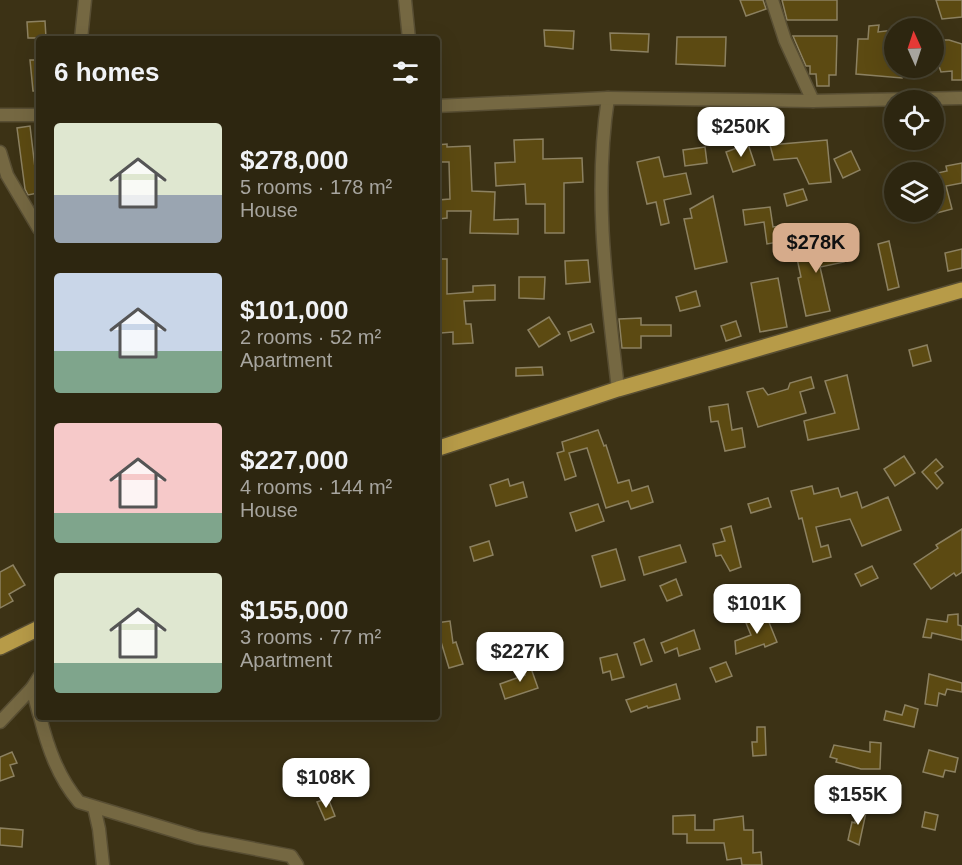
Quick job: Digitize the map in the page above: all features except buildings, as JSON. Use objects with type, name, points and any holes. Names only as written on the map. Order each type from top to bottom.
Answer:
[{"type":"main road","points":[[440,448],[618,389],[962,290]]},
{"type":"main road","points":[[0,647],[36,629]]},
{"type":"street","points":[[81,36],[86,0]]},
{"type":"street","points":[[405,0],[409,36]]},
{"type":"street","points":[[771,0],[785,40],[813,101]]},
{"type":"street","points":[[440,106],[608,98],[813,101],[962,98]]},
{"type":"street","points":[[608,98],[602,138],[602,206],[605,275],[618,389]]},
{"type":"street","points":[[0,115],[36,115]]},
{"type":"street","points":[[0,152],[7,174],[36,224]]},
{"type":"street","points":[[0,722],[35,682]]},
{"type":"street","points":[[40,720],[56,766],[67,788],[79,802],[198,838],[291,856],[297,865]]},
{"type":"street","points":[[94,807],[99,830],[102,865]]}]
